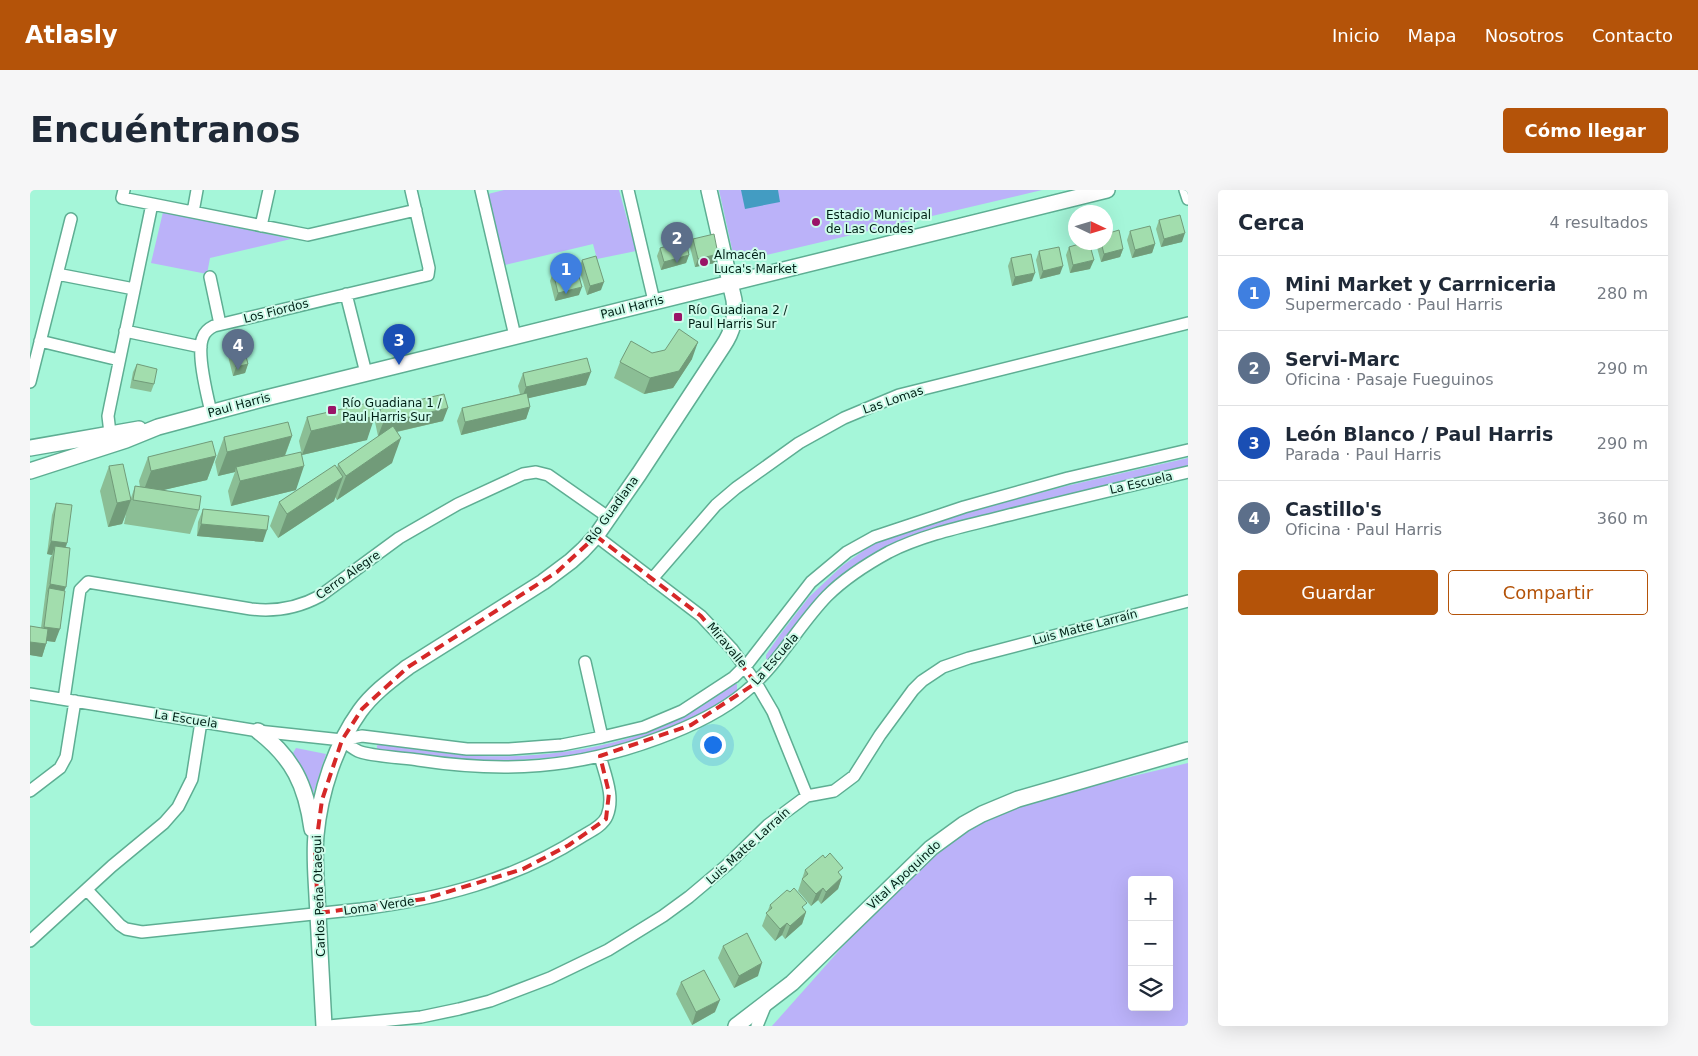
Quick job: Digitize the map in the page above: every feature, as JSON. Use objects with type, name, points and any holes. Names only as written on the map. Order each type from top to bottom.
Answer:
[{"type":"street","points":[[193,212],[198,190]]},
{"type":"street","points":[[261,226],[269,190]]},
{"type":"street","points":[[123,194],[152,204],[308,235],[416,210],[411,190]]},
{"type":"street","points":[[481,190],[515,336]]},
{"type":"street","points":[[628,190],[654,302]]},
{"type":"street","name":"Río Guadiana","points":[[342,740],[362,709],[388,682],[408,666],[550,577],[571,561],[596,536],[639,474],[729,337],[734,326],[736,314],[731,283],[709,190]]},
{"type":"street","name":"Paul Harris","points":[[30,470],[126,440],[158,427],[211,412],[1107,190]]},
{"type":"street","points":[[1185,190],[1188,199]]},
{"type":"street","points":[[110,433],[108,416],[152,204]]},
{"type":"street","name":"Los Fiordos","points":[[201,347],[206,332],[220,324],[428,275],[429,268],[416,210]]},
{"type":"street","points":[[30,382],[71,219]]},
{"type":"street","points":[[57,274],[134,290]]},
{"type":"street","points":[[210,277],[220,324]]},
{"type":"street","points":[[346,294],[366,373]]},
{"type":"street","name":"Las Lomas","points":[[652,579],[716,504],[799,443],[844,418],[907,393],[1188,323]]},
{"type":"street","points":[[125,331],[201,347],[202,364],[211,412]]},
{"type":"street","points":[[40,342],[119,360]]},
{"type":"street","name":"Paul Harris","points":[[30,448],[110,433],[158,427]]},
{"type":"street","name":"La Escuela","points":[[30,694],[258,731],[342,740],[362,736],[489,750],[527,749],[602,738],[644,727],[682,711],[721,686],[745,667],[811,582],[847,552],[874,537],[964,507],[1068,478],[1188,450]]},
{"type":"street","name":"Cerro Alegre","points":[[69,700],[80,590],[88,582],[251,609],[288,609],[320,596],[400,538],[458,504],[529,472],[548,475],[608,518]]},
{"type":"street","name":"La Escuela","points":[[342,740],[360,752],[476,767],[508,768],[547,766],[600,756],[648,742],[691,725],[726,705],[756,683],[827,596],[861,568],[892,551],[916,540],[970,525],[1188,472]]},
{"type":"street","name":"Miravalle","points":[[596,536],[701,616],[716,630],[745,667],[773,712],[807,796]]},
{"type":"street","name":"Luis Matte Larraín","points":[[330,1026],[421,1017],[459,1009],[520,990],[579,965],[636,934],[689,897],[727,865],[768,825],[807,796],[834,791],[854,776],[905,699],[922,681],[943,667],[969,658],[1188,601]]},
{"type":"street","points":[[585,662],[602,738]]},
{"type":"street","points":[[30,791],[64,763],[66,757],[69,700]]},
{"type":"street","points":[[30,941],[112,866],[164,823],[178,807],[192,779],[201,722]]},
{"type":"street","points":[[258,731],[283,754],[301,783],[310,816],[315,852]]},
{"type":"street","name":"Carlos Peña Otaegui","points":[[324,1026],[315,852],[318,817],[326,782],[342,740]]},
{"type":"street","name":"Vital Apoquindo","points":[[736,1026],[792,983],[930,848],[964,824],[982,814],[1018,799],[1188,750]]},
{"type":"street","name":"Loma Verde","points":[[87,890],[120,925],[142,932],[393,905],[455,891],[523,869],[569,845],[606,819],[610,808],[610,794],[600,756]]},
{"type":"street","points":[[757,1026],[766,1004]]},
{"type":"highlighted area","points":[[596,536],[701,616],[756,683],[691,725],[600,756],[609,793],[606,819],[569,845],[523,869],[424,899],[318,913],[315,852],[322,800],[342,740],[362,709],[408,667],[557,572]]},
{"type":"shaded area","points":[[504,190],[619,190],[636,251],[597,259],[593,244],[505,265],[488,194]]},
{"type":"shaded area","name":"Estadio Municipal de Las Condes","points":[[719,190],[1042,190],[741,261],[734,258]]},
{"type":"shaded area","points":[[163,212],[291,239],[210,258],[207,274],[151,263]]},
{"type":"shaded area","points":[[1188,458],[1188,466],[964,520],[910,537],[875,553],[859,563],[834,584],[811,608],[770,660],[766,659],[766,655],[779,636],[809,597],[842,566],[877,541],[920,525],[1066,486]]},
{"type":"shaded area","points":[[733,684],[737,684],[737,690],[723,703],[688,721],[620,746],[570,756],[490,762],[377,749],[377,744],[479,756],[546,754],[580,750],[646,733],[677,720],[706,704]]},
{"type":"shaded area","points":[[296,748],[326,754],[313,794],[306,775],[293,753]]},
{"type":"shaded area","points":[[1188,763],[1188,1026],[772,1026],[844,945],[934,852],[985,819],[1037,799]]},
{"type":"water","points":[[741,190],[778,190],[780,202],[745,209]]},
{"type":"building","points":[[1180,215],[1185,233],[1164,239],[1159,220]]},
{"type":"building","points":[[1150,226],[1155,244],[1135,250],[1130,231]]},
{"type":"building","points":[[1119,230],[1123,249],[1104,254],[1103,250],[1113,250],[1113,232]]},
{"type":"building","points":[[714,234],[718,254],[698,259],[693,239]]},
{"type":"building","points":[[686,241],[689,255],[664,262],[660,248]]},
{"type":"building","points":[[1059,247],[1063,266],[1043,271],[1039,251]]},
{"type":"building","points":[[1070,250],[1091,250],[1094,260],[1073,265]]},
{"type":"building","points":[[1031,254],[1035,273],[1015,277],[1011,258]]},
{"type":"building","points":[[596,256],[604,282],[590,286],[582,260]]},
{"type":"building","points":[[576,266],[582,287],[558,293],[553,272]]},
{"type":"building","points":[[679,329],[698,342],[679,371],[650,378],[620,362],[631,341],[652,353],[665,350]]},
{"type":"building","points":[[242,341],[248,364],[236,367],[230,344]]},
{"type":"building","points":[[587,358],[591,372],[526,387],[523,373]]},
{"type":"building","points":[[137,364],[157,369],[154,384],[133,380]]},
{"type":"building","points":[[527,393],[530,407],[465,422],[462,408]]},
{"type":"building","points":[[444,394],[448,408],[383,423],[380,409]]},
{"type":"building","points":[[372,402],[375,416],[311,431],[307,417]]},
{"type":"building","points":[[288,422],[292,436],[227,452],[224,437]]},
{"type":"building","points":[[393,426],[401,438],[346,476],[338,464]]},
{"type":"building","points":[[212,441],[216,456],[151,471],[148,457]]},
{"type":"building","points":[[301,452],[304,466],[240,481],[236,467]]},
{"type":"building","points":[[123,464],[131,500],[117,503],[109,466]]},
{"type":"building","points":[[335,465],[343,477],[287,514],[279,502]]},
{"type":"building","points":[[135,486],[201,496],[199,510],[133,500]]},
{"type":"building","points":[[56,503],[72,505],[67,543],[51,541]]},
{"type":"building","points":[[203,509],[269,516],[267,530],[201,524]]},
{"type":"building","points":[[55,546],[70,548],[66,587],[50,584]]},
{"type":"building","points":[[49,588],[65,591],[60,629],[44,627]]},
{"type":"building","points":[[30,626],[48,629],[46,644],[30,642]]},
{"type":"building","points":[[830,853],[843,868],[838,872],[842,877],[826,892],[823,888],[816,894],[802,879],[808,874],[805,870],[823,855],[825,858]]},
{"type":"building","points":[[794,888],[807,903],[802,907],[806,912],[790,926],[787,923],[780,929],[766,913],[772,908],[770,905],[787,890],[790,892]]},
{"type":"building","points":[[747,933],[762,963],[739,976],[723,946]]},
{"type":"building","points":[[704,970],[720,1000],[696,1012],[681,982]]},
{"type":"place","name":"Estadio Municipal de Las Condes","points":[[816,222]]},
{"type":"place","name":"Almacên Luca's Market","points":[[704,262]]},
{"type":"place","name":"Servi-Marc","points":[[677,263]]},
{"type":"place","name":"Mini Market y Carrniceria","points":[[566,294]]},
{"type":"place","name":"Río Guadiana 2 / Paul Harris Sur","points":[[678,317]]},
{"type":"place","name":"León Blanco / Paul Harris","points":[[399,365]]},
{"type":"place","name":"Castillo's","points":[[238,370]]},
{"type":"place","name":"Río Guadiana 1 / Paul Harris Sur","points":[[332,410]]}]
